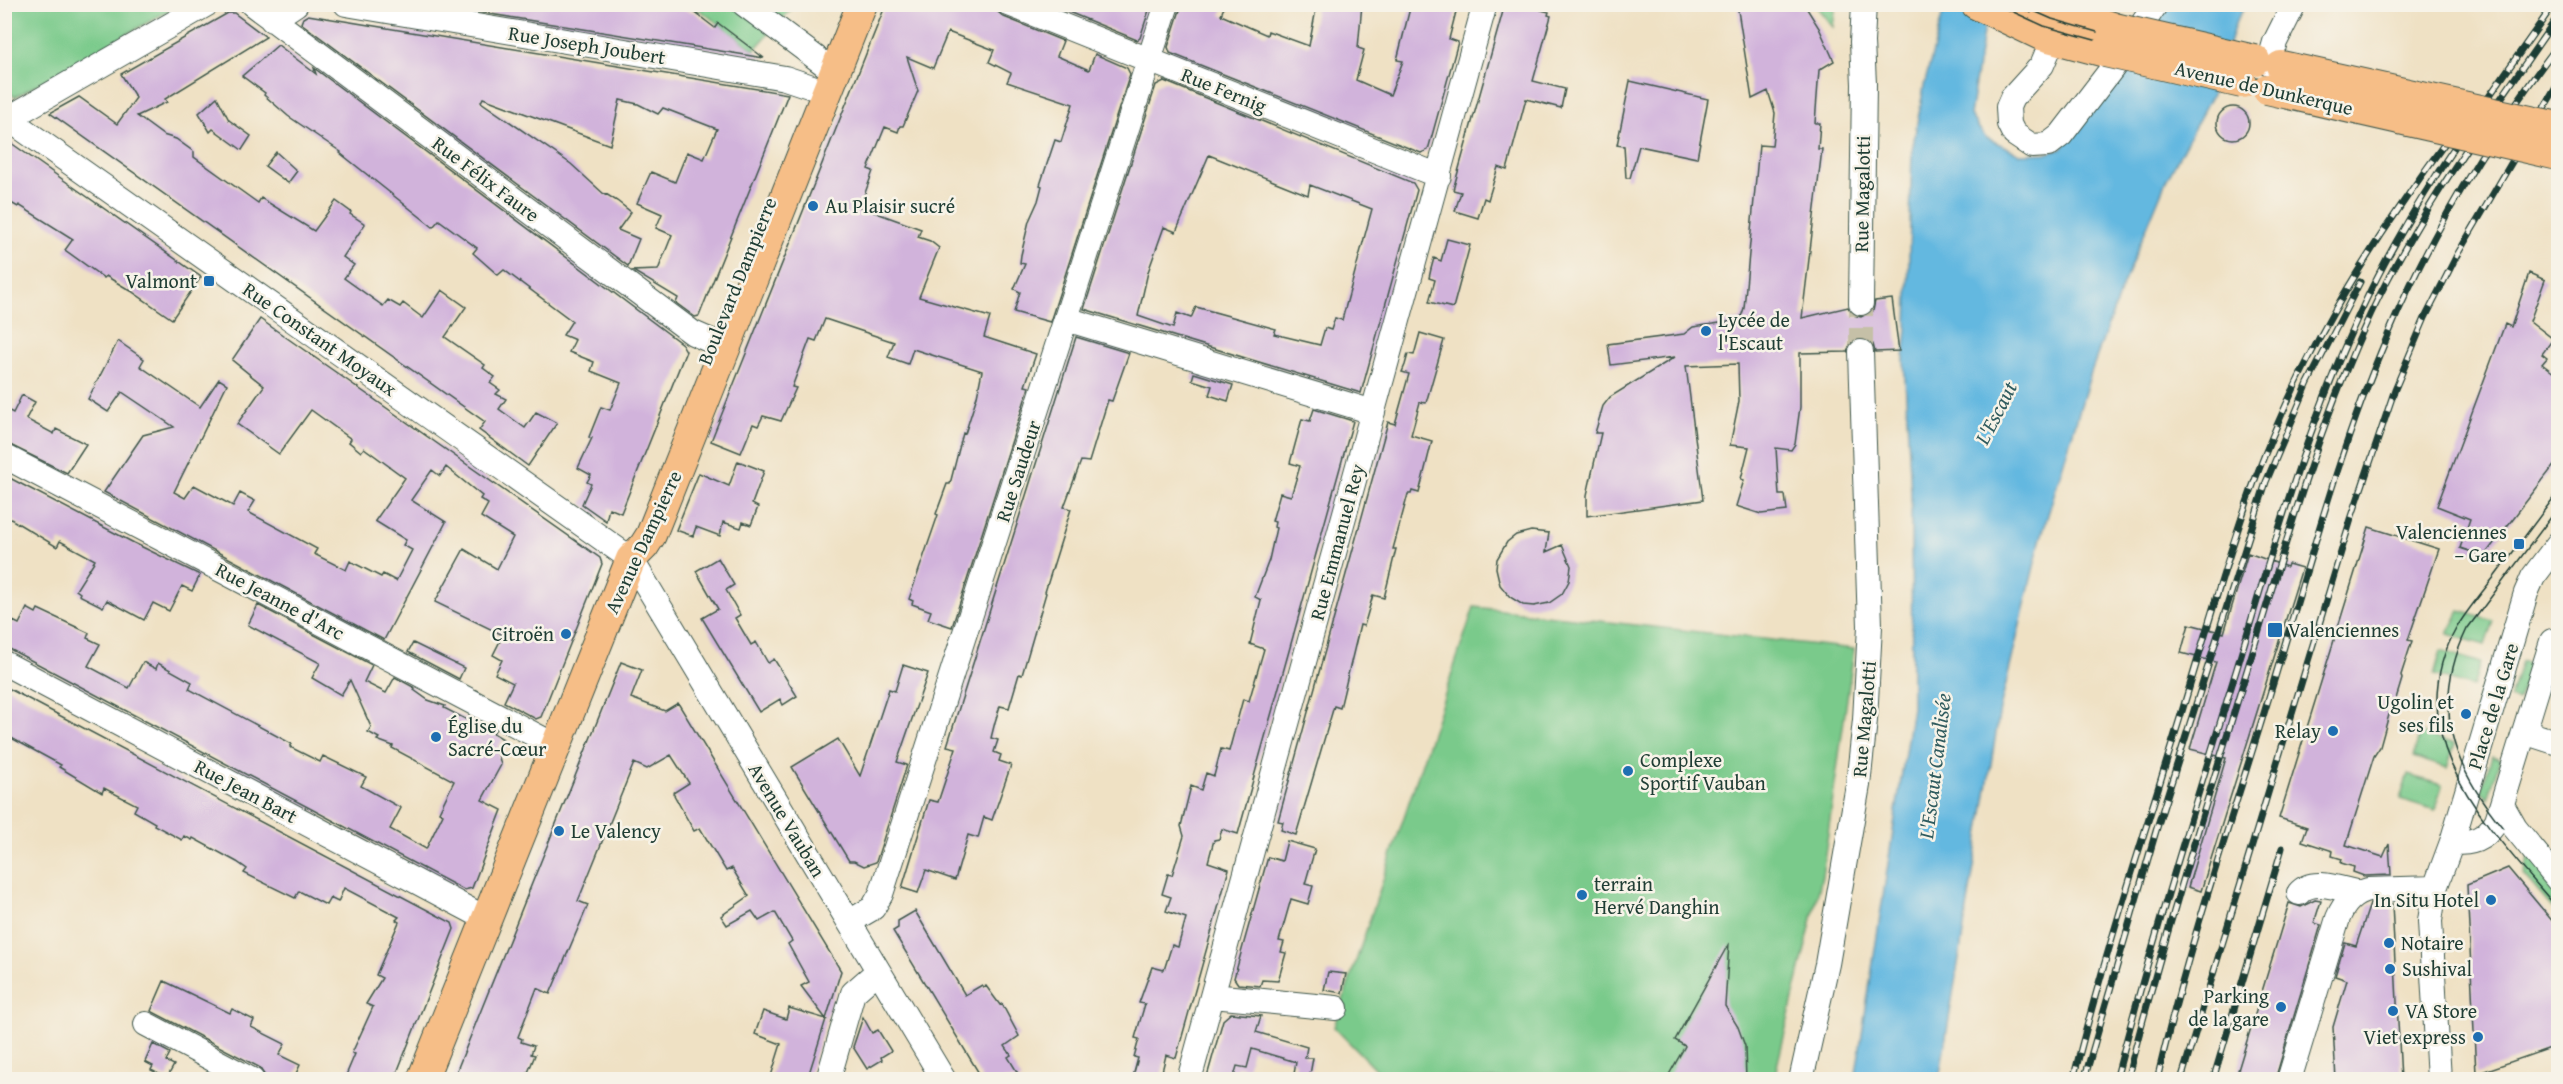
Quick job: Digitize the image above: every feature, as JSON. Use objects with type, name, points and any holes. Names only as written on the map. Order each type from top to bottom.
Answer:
[{"type":"main road","name":"Boulevard Dampierre","points":[[631,559],[633,543],[640,522],[719,345],[825,79],[846,4]]},
{"type":"main road","points":[[825,79],[862,4]]},
{"type":"main road","name":"Avenue de Dunkerque","points":[[1976,4],[2049,18],[2110,40],[2263,72],[2559,127]]},
{"type":"main road","name":"Avenue de Dunkerque","points":[[2263,72],[2559,155]]},
{"type":"main road","name":"Avenue Dampierre","points":[[422,1080],[631,559]]},
{"type":"street","points":[[6,119],[207,4]]},
{"type":"street","name":"Rue Félix Faure","points":[[252,4],[693,333],[719,345]]},
{"type":"street","points":[[272,20],[296,4]]},
{"type":"street","name":"Rue Joseph Joubert","points":[[346,4],[785,78],[825,79]]},
{"type":"street","points":[[744,4],[825,79]]},
{"type":"street","name":"Rue Fernig","points":[[1009,4],[1439,176]]},
{"type":"street","name":"Rue Saudeur","points":[[849,922],[873,908],[881,894],[1167,4]]},
{"type":"street","name":"Rue Emmanuel Rey","points":[[1189,1080],[1485,4]]},
{"type":"street","name":"Rue Magalotti","points":[[1861,303],[1864,4]]},
{"type":"street","name":"Rue Magalotti","points":[[1864,84],[1876,4]]},
{"type":"street","points":[[2049,18],[2042,65],[2012,98],[2008,107],[2009,124],[2014,134],[2022,142],[2038,147],[2048,145],[2061,135],[2114,66],[2156,4]]},
{"type":"street","points":[[2263,72],[2294,4]]},
{"type":"street","name":"Rue Constant Moyaux","points":[[6,119],[631,559]]},
{"type":"street","points":[[1066,319],[1373,412]]},
{"type":"street","name":"Rue Magalotti","points":[[1801,1080],[1827,964],[1858,785],[1866,710],[1870,626],[1861,352]]},
{"type":"street","name":"Rue Jeanne d'Arc","points":[[4,456],[556,746]]},
{"type":"street","points":[[2518,625],[2530,584],[2559,544]]},
{"type":"street","name":"Avenue Vauban","points":[[631,559],[944,1080]]},
{"type":"street","name":"Place de la Gare","points":[[2518,625],[2555,641],[2502,805],[2492,829],[2483,837],[2467,843],[2452,842],[2518,625]]},
{"type":"street","name":"Rue Jean Bart","points":[[4,663],[487,919]]},
{"type":"street","points":[[2524,732],[2559,743]]},
{"type":"street","points":[[2502,805],[2515,828],[2559,880]]},
{"type":"street","points":[[2439,1080],[2430,921],[2435,888],[2452,842]]},
{"type":"street","points":[[2299,893],[2312,884],[2359,893],[2388,888],[2435,888]]},
{"type":"street","points":[[2289,1080],[2338,918],[2346,903],[2359,893]]},
{"type":"street","points":[[828,1080],[853,993],[878,971]]},
{"type":"street","points":[[1213,996],[1336,1008]]},
{"type":"street","points":[[146,1024],[252,1080]]},
{"type":"green space","points":[[792,4],[794,6],[754,50],[693,5]]},
{"type":"green space","points":[[4,5],[179,5],[15,97],[5,90]]},
{"type":"green space","points":[[1815,5],[1836,5],[1833,27]]},
{"type":"green space","name":"Complexe Sportif Vauban","points":[[1474,607],[1854,649],[1822,876],[1774,1079],[1385,1079],[1334,1027]]},
{"type":"green space","points":[[2460,611],[2493,621],[2485,645],[2448,634]]},
{"type":"green space","points":[[2441,650],[2480,663],[2473,687],[2434,675]]},
{"type":"green space","points":[[2521,661],[2530,664],[2518,701],[2510,698]]},
{"type":"green space","points":[[2420,733],[2455,744],[2447,768],[2413,757]]},
{"type":"green space","points":[[2492,756],[2500,759],[2488,799],[2481,790]]},
{"type":"green space","points":[[2408,775],[2442,785],[2435,810],[2400,799]]},
{"type":"green space","points":[[2530,854],[2558,888],[2558,904],[2553,909],[2524,875]]},
{"type":"water","points":[[1945,5],[1992,5],[1984,26],[1970,115],[1985,137],[2020,154],[2049,153],[2062,149],[2167,5],[2245,5],[2235,24],[2215,89],[2166,181],[2124,282],[2091,372],[2040,541],[2000,709],[1939,1079],[1855,1080],[1912,707],[1911,493],[1904,359],[1907,328],[1912,151],[1924,86]]},
{"type":"building","points":[[478,4],[678,4],[678,9],[694,12],[715,28],[718,23],[764,58],[478,12]]},
{"type":"building","points":[[886,4],[995,4],[998,12],[1004,17],[1063,41],[1057,56],[1089,70],[1095,54],[1127,68],[1130,74],[1050,322],[1014,312],[1020,292],[1014,289],[1025,264],[1020,263],[1021,255],[1029,221],[1038,201],[1042,186],[1040,185],[1055,140],[1061,142],[1073,104],[1007,82],[1011,73],[989,62],[994,50],[948,32],[933,68],[907,57],[918,91],[903,126],[900,126],[898,132],[885,127],[868,169],[873,171],[860,207],[921,229],[918,237],[930,241],[939,248],[919,297],[990,317],[984,337],[1036,354],[1025,386],[1029,387],[952,627],[928,619],[931,611],[912,604],[913,601],[909,599],[938,515],[936,514],[947,484],[950,484],[963,433],[965,434],[977,396],[982,371],[913,349],[908,364],[888,357],[894,342],[825,319],[816,341],[810,339],[792,387],[796,388],[781,421],[763,416],[758,426],[753,424],[741,453],[711,441]]},
{"type":"building","points":[[1049,4],[1151,4],[1140,38],[1137,40]]},
{"type":"building","points":[[1182,4],[1213,4],[1224,7],[1221,15],[1267,35],[1268,31],[1309,46],[1317,4],[1362,4],[1358,48],[1364,50],[1356,80],[1390,95],[1403,61],[1397,60],[1411,4],[1458,4],[1449,39],[1458,42],[1428,150],[1421,153],[1170,53],[1168,47]]},
{"type":"building","points":[[1505,4],[1542,4],[1541,10],[1549,12],[1548,15],[1551,16],[1533,81],[1565,89],[1561,108],[1526,99],[1507,170],[1498,167],[1488,200],[1484,198],[1478,218],[1455,211],[1461,192],[1453,190]]},
{"type":"building","points":[[1737,4],[1804,4],[1819,28],[1834,61],[1819,70],[1815,123],[1820,123],[1818,149],[1822,149],[1802,318],[1848,307],[1853,315],[1861,317],[1873,311],[1875,301],[1892,299],[1899,351],[1875,352],[1873,344],[1861,338],[1853,340],[1847,352],[1800,353],[1800,407],[1795,444],[1791,450],[1776,448],[1779,495],[1785,495],[1787,511],[1761,514],[1736,506],[1744,480],[1741,479],[1749,447],[1730,445],[1739,401],[1738,364],[1686,366],[1703,500],[1587,516],[1587,495],[1601,433],[1595,433],[1603,406],[1610,397],[1675,357],[1611,365],[1608,344],[1684,334],[1693,327],[1740,320],[1744,308],[1759,145],[1772,146],[1775,113],[1768,91],[1752,99]]},
{"type":"building","points":[[228,13],[234,13],[266,37],[165,99],[167,102],[137,116],[163,135],[176,139],[194,152],[194,157],[258,203],[261,198],[314,231],[336,201],[351,212],[350,214],[365,224],[343,257],[354,265],[344,278],[383,306],[388,300],[400,307],[403,303],[423,318],[442,290],[466,307],[445,337],[485,365],[483,368],[495,377],[490,383],[500,390],[496,394],[506,399],[499,409],[525,428],[536,412],[557,423],[528,466],[479,430],[485,422],[50,113],[79,97],[117,124],[136,98],[121,74]]},
{"type":"building","points":[[308,15],[788,94],[699,316],[695,317],[676,303],[678,298],[633,271],[658,270],[672,235],[656,228],[662,214],[637,203],[651,172],[675,182],[687,152],[704,159],[717,129],[663,108],[658,114],[638,104],[620,100],[610,145],[483,98],[481,102],[571,164],[605,195],[631,212],[618,230],[639,239],[628,266],[301,23]]},
{"type":"building","points":[[278,45],[316,74],[314,68],[682,344],[686,351],[621,513],[609,508],[606,521],[582,504],[591,484],[587,482],[591,475],[578,468],[592,438],[589,437],[601,407],[610,410],[621,383],[591,371],[594,362],[569,352],[575,340],[563,335],[572,321],[504,270],[498,275],[473,253],[477,248],[439,220],[433,227],[341,152],[288,116],[264,95],[265,93],[242,76]]},
{"type":"building","points":[[1164,81],[1413,183],[1417,190],[1361,393],[1084,309],[1156,85]],"holes":[[[1209,155],[1308,195],[1310,185],[1372,209],[1342,320],[1335,318],[1331,330],[1325,328],[1320,345],[1274,334],[1276,329],[1196,307],[1191,318],[1177,313],[1173,328],[1138,316],[1148,272],[1164,227],[1176,232]]]},
{"type":"building","points":[[1630,81],[1708,99],[1697,158],[1639,146],[1630,178],[1626,178],[1624,146],[1617,145]]},
{"type":"building","points":[[217,97],[229,120],[251,136],[242,150],[213,129],[210,132],[199,113]]},
{"type":"building","points":[[2233,107],[2244,112],[2249,123],[2244,134],[2233,139],[2222,134],[2217,123],[2222,112]]},
{"type":"building","points":[[4,138],[201,277],[172,319],[131,291],[106,276],[104,278],[65,250],[73,239],[19,205],[18,207],[4,199]]},
{"type":"building","points":[[276,152],[297,171],[288,183],[265,166]]},
{"type":"building","points":[[1447,239],[1470,245],[1453,308],[1429,302],[1435,280],[1429,278],[1434,258],[1441,261]]},
{"type":"building","points":[[2529,273],[2545,280],[2530,321],[2553,339],[2542,354],[2547,358],[2542,364],[2559,377],[2559,459],[2484,556],[2460,548],[2470,519],[2437,506],[2505,324],[2511,327]]},
{"type":"building","points":[[260,319],[600,558],[602,564],[541,717],[536,719],[504,702],[513,683],[495,674],[502,660],[493,655],[503,635],[435,602],[464,549],[497,569],[513,537],[481,517],[488,504],[480,499],[482,496],[446,467],[440,476],[432,470],[411,500],[446,522],[384,640],[104,492],[143,435],[174,427],[122,392],[108,412],[88,399],[118,341],[144,359],[140,366],[200,407],[219,379],[227,384],[174,492],[185,498],[194,485],[233,506],[240,493],[255,501],[248,512],[317,549],[314,554],[346,570],[350,561],[381,577],[383,574],[396,581],[412,550],[403,545],[406,540],[375,521],[405,478],[364,448],[361,452],[349,442],[351,439],[311,410],[279,454],[237,424],[264,386],[232,360]]},
{"type":"building","points":[[1420,333],[1444,340],[1426,403],[1420,402],[1411,435],[1432,441],[1419,493],[1412,491],[1408,494],[1393,549],[1396,549],[1384,598],[1373,595],[1364,626],[1360,625],[1340,708],[1334,706],[1296,835],[1281,830],[1283,822],[1278,821],[1388,422],[1395,424],[1409,374],[1402,372],[1408,354],[1414,355]]},
{"type":"building","points":[[1076,337],[1129,353],[1112,401],[1108,400],[1089,462],[1081,461],[1064,507],[1071,509],[1022,675],[1019,674],[1009,708],[1000,706],[995,722],[991,738],[998,740],[994,752],[1001,755],[999,761],[1011,765],[992,820],[984,817],[978,838],[968,835],[955,880],[926,870],[918,893],[902,888],[929,800],[938,802],[956,748],[947,746]]},
{"type":"building","points":[[1194,373],[1233,385],[1228,401],[1209,395],[1212,386],[1192,380]]},
{"type":"building","points":[[22,395],[35,402],[26,419],[54,434],[56,429],[86,444],[67,473],[4,442],[4,408],[13,413]]},
{"type":"building","points":[[1314,409],[1353,421],[1238,834],[1222,829],[1219,839],[1214,840],[1208,862],[1229,869],[1176,1058],[1166,1055],[1160,1080],[1132,1080],[1138,1058],[1134,1057],[1139,1039],[1135,1038],[1145,1004],[1139,1003],[1152,967],[1164,970],[1172,945],[1178,947],[1186,918],[1166,911],[1171,897],[1162,894],[1168,874],[1172,875],[1184,836],[1181,826],[1191,786],[1201,790],[1206,773],[1214,776],[1221,749],[1229,751],[1243,699],[1249,701],[1264,649],[1250,644],[1261,600],[1255,597],[1269,560],[1276,528],[1274,527],[1275,522],[1272,521],[1280,493],[1291,496],[1300,466],[1290,463],[1302,419],[1310,421]]},
{"type":"building","points":[[738,461],[764,471],[752,504],[758,507],[751,525],[743,522],[741,528],[723,522],[720,536],[696,527],[693,536],[676,530],[699,473],[729,486]]},
{"type":"building","points":[[4,475],[200,575],[192,591],[182,586],[169,611],[153,603],[144,620],[107,600],[103,607],[79,595],[80,593],[76,590],[95,560],[60,541],[57,547],[4,515]]},
{"type":"building","name":"Valenciennes","points":[[2369,527],[2439,549],[2408,640],[2412,641],[2392,712],[2390,711],[2380,747],[2374,756],[2346,845],[2383,857],[2389,844],[2391,875],[2364,876],[2353,872],[2354,867],[2341,863],[2342,859],[2332,856],[2333,851],[2302,841],[2307,827],[2279,818]]},
{"type":"building","points":[[1531,531],[1549,533],[1546,552],[1562,545],[1571,566],[1569,581],[1562,594],[1549,603],[1534,606],[1523,605],[1510,597],[1500,585],[1496,568],[1497,559],[1507,542],[1516,535]]},
{"type":"building","points":[[2248,553],[2287,567],[2288,564],[2302,568],[2201,891],[2188,887],[2226,758],[2190,749],[2216,662],[2181,653],[2189,624],[2224,633]]},
{"type":"building","points":[[718,558],[734,585],[726,590],[740,615],[735,618],[751,645],[756,642],[768,663],[774,659],[797,696],[783,705],[780,699],[759,712],[702,618],[718,609],[696,571]]},
{"type":"building","points":[[258,605],[372,665],[364,682],[386,693],[395,677],[415,688],[414,690],[428,700],[445,706],[444,708],[475,724],[495,730],[493,733],[503,739],[497,749],[501,765],[482,800],[502,810],[472,888],[464,890],[4,646],[4,624],[10,626],[13,621],[19,624],[27,608],[36,613],[38,609],[89,633],[87,638],[100,644],[88,666],[129,688],[143,662],[156,669],[158,663],[192,682],[189,689],[292,744],[290,747],[320,762],[323,756],[366,777],[361,786],[401,808],[390,829],[426,849],[443,814],[439,812],[454,781],[392,748],[393,746],[377,740],[379,738],[368,732],[371,727],[350,680],[341,695],[312,678],[320,663],[248,625]]},
{"type":"building","points":[[413,643],[464,668],[459,679],[408,652]]},
{"type":"building","points":[[621,662],[642,670],[631,698],[665,711],[678,703],[841,971],[807,1080],[779,1080],[771,1076],[781,1044],[755,1034],[763,1011],[786,1019],[789,1008],[826,1019],[801,986],[809,982],[788,944],[792,941],[775,912],[759,921],[752,911],[727,925],[721,916],[749,896],[732,868],[726,871],[700,828],[694,831],[685,815],[673,793],[689,783],[671,755],[647,769],[634,763],[578,901],[588,905],[550,994],[537,988],[518,1037],[522,1039],[521,1042],[534,1046],[531,1054],[535,1055],[525,1080],[453,1080]]},
{"type":"building","points":[[903,665],[928,673],[897,762],[907,765],[876,862],[864,866],[849,861],[792,767],[838,739],[860,776],[889,689],[895,691]]},
{"type":"building","points":[[4,686],[452,923],[454,929],[394,1080],[344,1080],[355,1054],[352,1053],[373,1007],[366,1004],[382,978],[376,975],[399,922],[396,920],[399,917],[344,888],[338,902],[330,898],[326,905],[299,891],[295,898],[244,873],[247,869],[237,862],[193,838],[192,840],[184,836],[182,840],[154,825],[155,823],[134,811],[137,805],[104,788],[102,793],[59,767],[61,765],[4,734]]},
{"type":"building","points":[[1287,841],[1315,849],[1305,884],[1313,886],[1308,904],[1291,899],[1279,941],[1284,942],[1281,952],[1286,953],[1278,981],[1262,980],[1260,986],[1238,984],[1234,978],[1268,857],[1282,861]]},
{"type":"building","points":[[2508,868],[2559,929],[2559,1045],[2476,1074],[2467,885]]},
{"type":"building","name":"Parking de la gare","points":[[2315,900],[2321,901],[2314,923],[2321,925],[2275,1080],[2235,1080],[2289,903],[2301,907]]},
{"type":"building","points":[[2370,904],[2392,904],[2401,1080],[2336,1080],[2333,1027],[2347,980],[2335,976],[2345,943],[2356,946]]},
{"type":"building","points":[[915,911],[965,995],[982,985],[986,986],[1000,1005],[1002,1004],[1019,1036],[1005,1046],[1011,1055],[1008,1057],[1022,1080],[983,1080],[893,931],[898,928],[898,921]]},
{"type":"building","points":[[1729,943],[1725,1006],[1738,1027],[1745,1046],[1746,1080],[1666,1080],[1685,1046],[1675,1040]]},
{"type":"building","points":[[1328,972],[1346,974],[1342,993],[1324,990]]},
{"type":"building","points":[[164,981],[230,1013],[232,1009],[254,1020],[251,1027],[285,1044],[279,1055],[300,1065],[293,1080],[271,1080],[259,1067],[151,1011]]},
{"type":"building","points":[[1231,1013],[1261,1016],[1256,1032],[1307,1047],[1305,1058],[1313,1058],[1309,1080],[1293,1080],[1296,1062],[1252,1049],[1247,1068],[1237,1066],[1233,1080],[1206,1080],[1223,1020]]},
{"type":"building","points":[[863,1017],[872,1033],[878,1030],[891,1051],[867,1069],[853,1047]]},
{"type":"building","points":[[153,1044],[170,1053],[166,1061],[174,1065],[167,1078],[151,1070],[153,1066],[145,1062]]},
{"type":"tunnel","points":[[1861,303],[1861,352]]},
{"type":"tram line","points":[[1996,4],[2044,26],[2109,44],[2558,145]]},
{"type":"tram line","points":[[2018,4],[2052,19],[2097,32]]},
{"type":"tram line","points":[[2558,492],[2457,627],[2441,668],[2437,707],[2444,745],[2459,780],[2480,815],[2558,909]]},
{"type":"tram line","points":[[2503,828],[2485,805],[2459,758],[2452,734],[2449,709],[2450,684],[2456,657],[2467,629],[2558,508]]},
{"type":"railway","points":[[2116,1080],[2159,924],[2294,482],[2345,346],[2385,263],[2429,186],[2554,4]]},
{"type":"railway","points":[[2127,1080],[2185,873],[2289,532],[2335,398],[2372,311],[2413,234],[2484,123],[2558,16]]},
{"type":"railway","points":[[2157,1080],[2210,887],[2338,469],[2370,379],[2405,297],[2443,221],[2509,113],[2558,45]]},
{"type":"railway","points":[[2181,1080],[2351,519],[2395,389],[2425,318],[2457,255],[2558,84]]},
{"type":"railway","points":[[2073,1080],[2109,949],[2224,573],[2256,477],[2271,440],[2302,371],[2338,304],[2378,239],[2480,99]]},
{"type":"railway","points":[[2084,1080],[2156,831],[2266,482],[2308,383],[2360,282]]},
{"type":"railway","points":[[2213,1080],[2282,848]]},
{"type":"place","name":"Au Plaisir sucré","points":[[813,206]]},
{"type":"place","name":"Valmont","points":[[209,281]]},
{"type":"place","name":"Lycée de l'Escaut","points":[[1706,331]]},
{"type":"place","name":"Valenciennes – Gare","points":[[2519,544]]},
{"type":"place","name":"Valenciennes","points":[[2275,630]]},
{"type":"place","name":"Citroën","points":[[566,634]]},
{"type":"place","name":"Ugolin et ses fils","points":[[2466,714]]},
{"type":"place","name":"Relay","points":[[2333,731]]},
{"type":"place","name":"Église du Sacré-Cœur","points":[[436,737]]},
{"type":"place","name":"Complexe Sportif Vauban","points":[[1628,771]]},
{"type":"place","name":"Le Valency","points":[[559,831]]},
{"type":"place","name":"terrain Hervé Danghin","points":[[1582,895]]},
{"type":"place","name":"In Situ Hotel","points":[[2491,900]]},
{"type":"place","name":"Notaire","points":[[2389,943]]},
{"type":"place","name":"Sushival","points":[[2390,969]]},
{"type":"place","name":"Parking de la gare","points":[[2281,1007]]},
{"type":"place","name":"VA Store","points":[[2393,1011]]},
{"type":"place","name":"Viet express","points":[[2478,1037]]},
{"type":"water label","name":"L'Escaut","points":[[1996,413]]},
{"type":"water label","name":"L'Escaut Canalisée","points":[[1935,766]]}]
